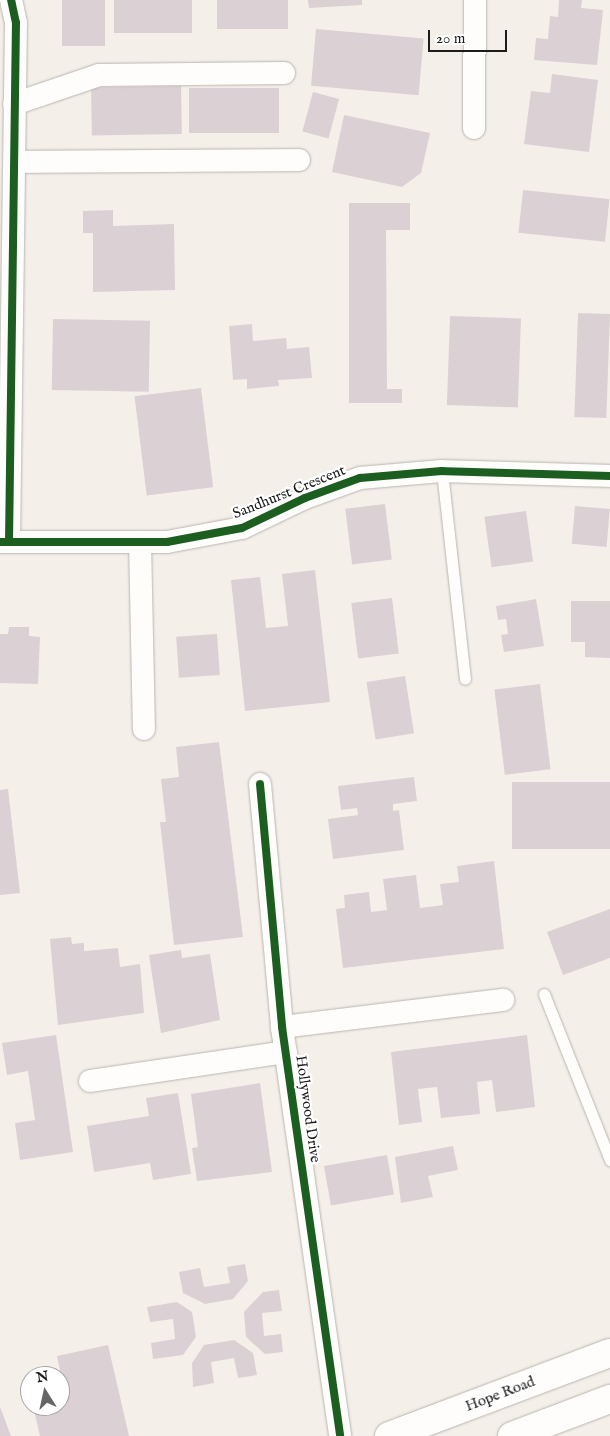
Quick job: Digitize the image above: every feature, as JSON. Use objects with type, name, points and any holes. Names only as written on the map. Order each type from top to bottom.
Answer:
[{"type":"main road","name":"Hope Road","points":[[389,1436],[610,1353]]},
{"type":"main road","points":[[515,1436],[610,1399]]},
{"type":"street","name":"Sandhurst Crescent","points":[[11,0],[16,23],[14,104],[16,162],[4,542],[167,542],[242,528],[305,498],[360,478],[442,471],[610,476]]},
{"type":"street","points":[[474,128],[476,0]]},
{"type":"street","points":[[14,104],[99,75],[284,73]]},
{"type":"street","points":[[16,162],[299,160]]},
{"type":"street","points":[[140,542],[144,729]]},
{"type":"street","name":"Hollywood Drive","points":[[260,784],[282,1026],[340,1436]]},
{"type":"street","points":[[282,1026],[503,1000]]},
{"type":"street","points":[[90,1081],[286,1052]]},
{"type":"lane","points":[[442,471],[465,679]]},
{"type":"lane","points":[[544,994],[610,1160]]},
{"type":"building","points":[[62,0],[105,0],[105,46],[62,46]]},
{"type":"building","points":[[114,0],[192,0],[192,33],[114,33]]},
{"type":"building","points":[[217,0],[288,0],[288,29],[217,29]]},
{"type":"building","points":[[308,0],[362,0],[362,5],[309,8]]},
{"type":"building","points":[[559,0],[582,0],[581,8],[603,10],[597,65],[534,60],[536,38],[548,39],[550,16],[558,17]]},
{"type":"building","points":[[316,29],[424,38],[419,95],[311,86]]},
{"type":"building","points":[[552,74],[598,80],[589,152],[524,144],[531,91],[550,93]]},
{"type":"building","points":[[181,86],[182,134],[92,136],[91,88]]},
{"type":"building","points":[[189,88],[279,88],[279,133],[189,133]]},
{"type":"building","points":[[313,92],[339,99],[328,139],[302,132]]},
{"type":"building","points":[[344,115],[430,133],[421,173],[402,187],[332,172]]},
{"type":"building","points":[[523,190],[610,199],[605,242],[519,233]]},
{"type":"building","points":[[349,203],[410,203],[410,230],[386,230],[387,389],[402,389],[402,403],[349,403]]},
{"type":"building","points":[[113,210],[113,226],[174,224],[175,290],[93,292],[93,233],[83,233],[83,211]]},
{"type":"building","points":[[578,313],[610,314],[606,418],[574,417]]},
{"type":"building","points":[[450,316],[521,318],[518,407],[447,405]]},
{"type":"building","points":[[53,319],[150,321],[149,392],[52,390]]},
{"type":"building","points":[[252,324],[253,341],[286,338],[287,349],[309,347],[312,378],[278,380],[279,386],[247,389],[247,379],[233,380],[229,326]]},
{"type":"building","points":[[201,388],[213,487],[147,495],[134,396]]},
{"type":"building","points":[[385,504],[392,560],[352,564],[345,509]]},
{"type":"building","points":[[575,506],[610,509],[607,547],[572,544]]},
{"type":"building","points":[[526,511],[533,562],[492,567],[484,517]]},
{"type":"building","points":[[315,570],[330,702],[245,711],[231,580],[260,577],[266,628],[288,626],[282,574]]},
{"type":"building","points":[[392,598],[399,654],[358,659],[351,603]]},
{"type":"building","points":[[536,599],[544,646],[504,652],[501,635],[508,634],[506,619],[498,620],[496,606]]},
{"type":"building","points":[[571,601],[610,601],[610,658],[585,657],[585,642],[571,642]]},
{"type":"building","points":[[9,627],[29,627],[29,636],[40,637],[38,684],[0,683],[0,634],[8,634]]},
{"type":"building","points":[[217,634],[220,675],[179,678],[176,637]]},
{"type":"building","points":[[405,676],[414,733],[376,739],[366,682]]},
{"type":"building","points":[[540,684],[550,769],[505,775],[494,690]]},
{"type":"building","points":[[219,742],[243,937],[174,945],[160,822],[166,822],[161,779],[179,777],[176,747]]},
{"type":"building","points":[[414,777],[417,801],[393,804],[393,811],[399,810],[404,850],[333,859],[328,819],[358,815],[357,808],[341,810],[338,786]]},
{"type":"building","points":[[512,782],[610,782],[610,849],[512,849]]},
{"type":"building","points":[[8,789],[20,893],[0,895],[0,790]]},
{"type":"building","points":[[494,861],[504,949],[343,968],[336,909],[345,908],[344,895],[369,892],[371,912],[387,910],[383,879],[416,875],[420,908],[443,905],[440,884],[459,882],[457,866]]},
{"type":"building","points":[[610,909],[610,958],[563,975],[547,932]]},
{"type":"building","points":[[71,937],[72,944],[84,943],[84,951],[118,948],[120,967],[140,964],[144,1013],[58,1025],[50,939]]},
{"type":"building","points":[[181,950],[182,958],[210,954],[220,1020],[161,1033],[149,955]]},
{"type":"building","points":[[56,1035],[73,1152],[20,1160],[15,1123],[35,1120],[28,1071],[7,1075],[2,1043]]},
{"type":"building","points":[[527,1035],[535,1107],[496,1112],[492,1080],[477,1082],[480,1114],[441,1118],[437,1087],[418,1089],[422,1122],[399,1125],[391,1052]]},
{"type":"building","points":[[260,1083],[272,1172],[197,1181],[192,1148],[198,1147],[191,1094]]},
{"type":"building","points":[[178,1093],[191,1174],[153,1180],[150,1163],[94,1172],[87,1126],[149,1116],[146,1098]]},
{"type":"building","points":[[453,1146],[458,1170],[428,1176],[433,1197],[401,1203],[395,1157]]},
{"type":"building","points":[[387,1155],[394,1194],[331,1206],[324,1166]]},
{"type":"building","points":[[245,1264],[248,1281],[233,1299],[205,1304],[183,1293],[179,1272],[200,1268],[204,1287],[230,1283],[227,1267]]},
{"type":"building","points":[[279,1290],[282,1311],[262,1313],[264,1336],[281,1334],[283,1352],[265,1354],[246,1337],[244,1312],[263,1292]]},
{"type":"building","points":[[177,1302],[192,1312],[196,1337],[183,1355],[153,1359],[151,1343],[175,1339],[173,1319],[150,1322],[147,1307]]},
{"type":"building","points":[[234,1340],[253,1353],[257,1375],[238,1378],[234,1358],[211,1362],[214,1383],[193,1387],[192,1363],[204,1345]]},
{"type":"building","points":[[108,1345],[129,1436],[40,1436],[35,1416],[70,1416],[70,1366],[59,1366],[57,1356]]},
{"type":"building","points":[[0,1407],[11,1436],[0,1436]]},
{"type":"cycle path","points":[[9,542],[16,23],[11,0]]},
{"type":"cycle path","points":[[0,542],[167,542],[242,528],[305,498],[360,478],[442,471],[610,476]]},
{"type":"cycle path","points":[[260,784],[282,1027],[340,1436]]}]
